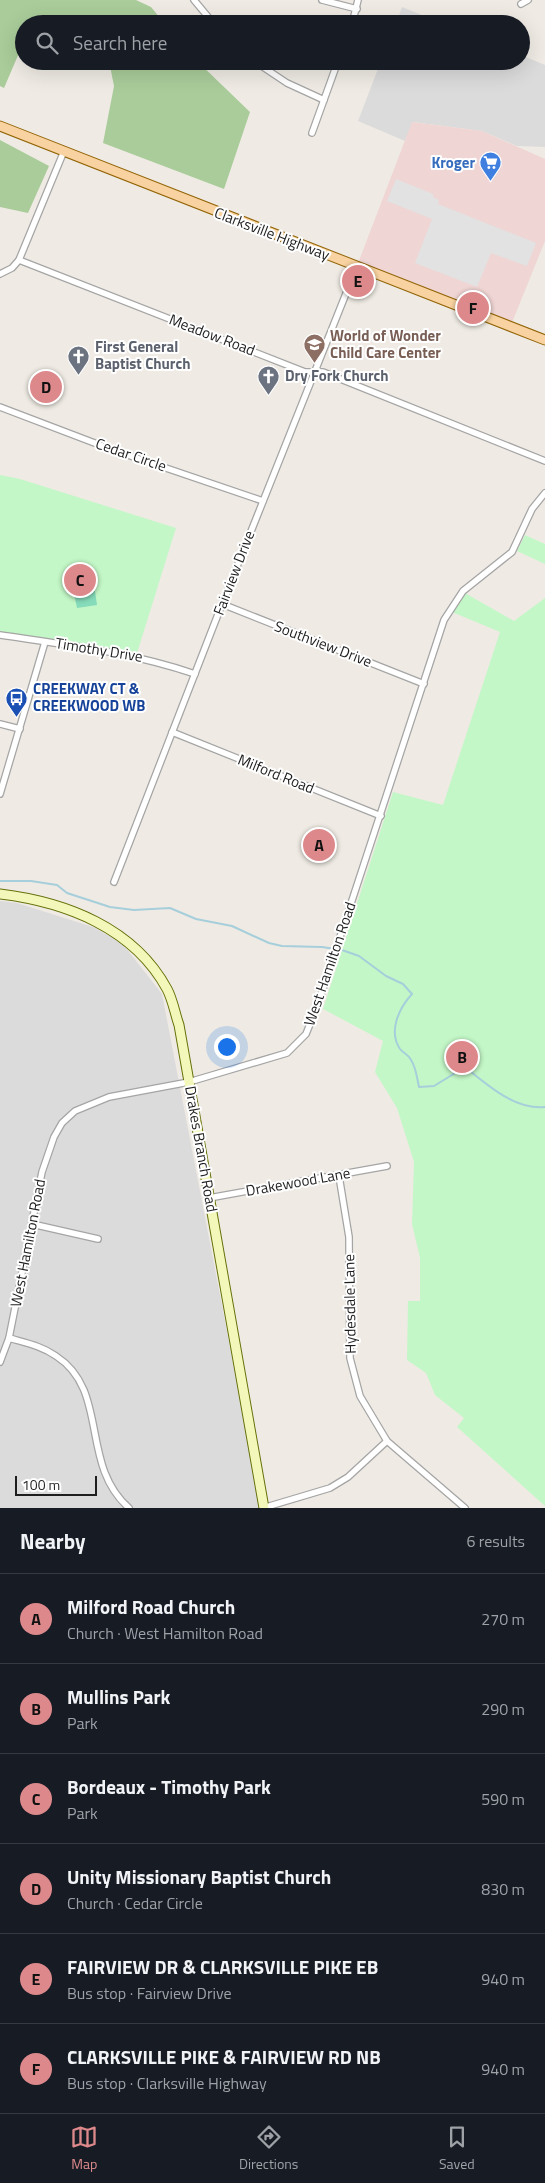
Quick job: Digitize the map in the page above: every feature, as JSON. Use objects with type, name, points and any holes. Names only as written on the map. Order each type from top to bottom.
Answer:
[{"type":"main road","name":"Clarksville Highway","points":[[0,126],[545,340]]},
{"type":"street","points":[[194,0],[206,15]]},
{"type":"street","points":[[322,0],[357,9]]},
{"type":"street","points":[[355,15],[358,0]]},
{"type":"street","points":[[521,4],[528,0]]},
{"type":"street","points":[[268,70],[287,82],[324,100]]},
{"type":"street","points":[[312,133],[335,70]]},
{"type":"street","points":[[0,274],[12,268],[19,260],[64,152]]},
{"type":"street","name":"Meadow Road","points":[[19,260],[305,372],[316,372],[331,376],[545,461]]},
{"type":"street","name":"Fairview Drive","points":[[114,882],[222,604],[358,266]]},
{"type":"street","name":"Cedar Circle","points":[[0,407],[113,450],[263,501]]},
{"type":"street","name":"West Hamilton Road","points":[[0,1362],[10,1338],[42,1172],[54,1137],[62,1123],[75,1112],[109,1097],[189,1082],[267,1060],[294,1048],[303,1039],[311,1023],[381,816],[444,620],[462,591],[512,552],[532,509],[545,493]]},
{"type":"street","name":"Southview Drive","points":[[222,604],[424,684]]},
{"type":"street","name":"Timothy Drive","points":[[0,635],[133,655],[195,674]]},
{"type":"street","points":[[0,794],[44,642]]},
{"type":"street","points":[[0,724],[20,729]]},
{"type":"street","name":"Milford Road","points":[[172,732],[381,816]]},
{"type":"street","name":"Drakes Branch Road","points":[[0,894],[56,906],[94,920],[124,938],[147,961],[167,990],[179,1026],[264,1508]]},
{"type":"street","name":"Drakewood Lane","points":[[209,1198],[387,1166]]},
{"type":"street","name":"Hydesdale Lane","points":[[339,1176],[349,1237],[350,1358],[360,1396],[388,1441],[460,1507]]},
{"type":"street","points":[[32,1224],[98,1239]]},
{"type":"street","points":[[10,1338],[38,1346],[58,1356],[72,1370],[89,1402],[102,1471],[110,1487],[129,1508]]},
{"type":"street","points":[[264,1508],[330,1488],[348,1477],[388,1441]]},
{"type":"shaded area","points":[[402,7],[422,15],[399,15]]},
{"type":"shaded area","points":[[530,59],[545,65],[545,147],[517,146],[482,131],[413,122],[405,141],[358,121],[378,70],[530,70]]},
{"type":"shaded area","points":[[412,122],[482,131],[545,159],[545,241],[511,325],[357,266]]},
{"type":"shaded area","points":[[396,179],[433,194],[433,197],[439,200],[438,204],[536,243],[527,266],[491,253],[477,287],[415,263],[432,219],[387,201]]},
{"type":"shaded area","points":[[0,901],[17,903],[93,927],[122,943],[162,994],[261,1508],[0,1508]]},
{"type":"green space","points":[[0,0],[136,0],[151,7],[158,15],[15,15],[15,62],[4,88],[0,86]]},
{"type":"green space","points":[[111,70],[206,70],[250,112],[224,189],[103,143],[114,86]]},
{"type":"green space","points":[[0,140],[49,166],[28,213],[0,207]]},
{"type":"green space","points":[[0,475],[20,479],[176,528],[137,653],[0,632]]},
{"type":"green space","points":[[525,535],[545,544],[545,564],[517,551]]},
{"type":"green space","points":[[95,591],[97,605],[77,608],[74,594]]},
{"type":"green space","points":[[465,593],[514,621],[545,598],[545,1506],[457,1427],[464,1418],[435,1395],[426,1373],[407,1360],[408,1301],[420,1301],[420,1258],[412,1224],[414,1162],[397,1108],[375,1072],[383,1041],[323,1009],[393,792],[443,805],[500,632],[452,612]]},
{"type":"waterway","points":[[0,881],[31,881],[57,885],[67,893],[110,907],[134,910],[170,908],[196,919],[232,926],[269,943],[282,946],[322,947],[342,950],[359,956],[386,976],[403,984],[412,994],[399,1013],[395,1035],[400,1049],[413,1063],[419,1087],[434,1086],[465,1067],[502,1095],[523,1105],[545,1107]]},
{"type":"place","name":"Kroger","points":[[491,182]]},
{"type":"place","name":"FAIRVIEW DR & CLARKSVILLE PIKE EB","points":[[358,281]]},
{"type":"place","name":"CLARKSVILLE PIKE & FAIRVIEW RD NB","points":[[473,308]]},
{"type":"place","name":"World of Wonder Child Care Center","points":[[314,364]]},
{"type":"place","name":"First General Baptist Church","points":[[79,375]]},
{"type":"place","name":"Unity Missionary Baptist Church","points":[[46,387]]},
{"type":"place","name":"Dry Fork Church","points":[[269,395]]},
{"type":"place","name":"Bordeaux - Timothy Park","points":[[80,580]]},
{"type":"place","name":"CREEKWAY CT & CREEKWOOD WB","points":[[17,717]]},
{"type":"place","name":"Milford Road Church","points":[[319,845]]},
{"type":"place","name":"Mullins Park","points":[[462,1057]]}]
